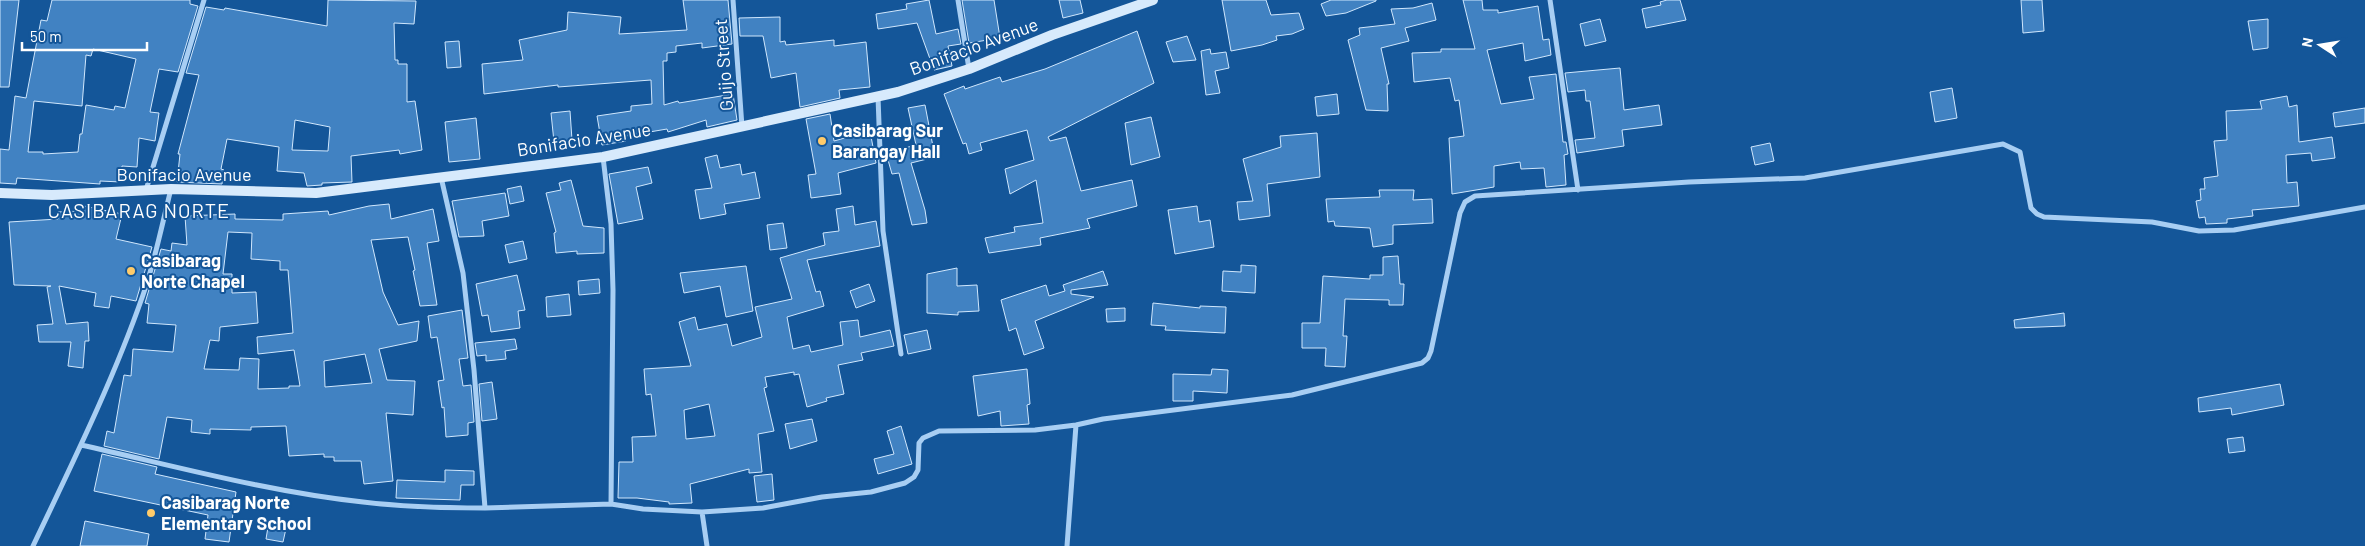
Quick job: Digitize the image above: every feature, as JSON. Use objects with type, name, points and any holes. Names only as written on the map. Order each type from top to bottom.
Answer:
[{"type":"street","points":[[146,190],[204,0]]},
{"type":"street","name":"Guijo Street","points":[[733,0],[742,127]]},
{"type":"street","points":[[958,0],[969,69]]},
{"type":"street","name":"Bonifacio Avenue","points":[[0,192],[52,195],[171,189],[316,193],[603,157],[878,97],[969,69],[1052,35],[1153,0]]},
{"type":"street","points":[[1550,0],[1578,190]]},
{"type":"street","points":[[878,97],[883,232],[901,354]]},
{"type":"street","points":[[81,445],[268,487],[363,502],[441,508],[611,504],[644,509],[702,512],[763,508],[822,497],[871,492],[905,483],[914,477],[918,470],[919,443],[924,438],[939,431],[1035,430],[1076,425],[1103,419],[1292,395],[1422,363],[1432,351],[1457,225],[1465,202],[1475,196],[1689,182],[1805,178],[2003,144],[2020,152],[2031,208],[2037,214],[2044,217],[2152,222],[2198,231],[2234,230],[2365,207]]},
{"type":"street","points":[[603,157],[611,224],[613,290],[611,504]]},
{"type":"street","points":[[441,177],[463,273],[474,370],[484,508]]},
{"type":"street","points":[[33,546],[81,445],[143,295],[171,189]]},
{"type":"street","points":[[1067,546],[1076,425]]},
{"type":"street","points":[[702,512],[707,546]]},
{"type":"building","points":[[0,0],[19,0],[9,87],[0,87]]},
{"type":"building","points":[[52,0],[190,0],[190,4],[198,6],[178,72],[159,69],[150,112],[159,113],[155,141],[139,138],[137,167],[122,166],[121,182],[100,181],[100,184],[17,178],[16,184],[0,183],[0,149],[9,150],[15,96],[26,98],[41,20],[47,21]],"holes":[[[93,49],[136,59],[125,108],[115,106],[114,110],[86,105],[78,152],[43,154],[43,152],[28,152],[34,101],[82,106],[86,55],[91,56]]]},
{"type":"building","points":[[328,0],[416,1],[414,24],[394,23],[395,60],[398,60],[398,64],[407,64],[407,102],[415,101],[422,150],[400,154],[399,150],[351,156],[352,182],[322,183],[322,185],[307,186],[304,173],[277,171],[279,147],[227,139],[221,169],[224,170],[222,184],[177,182],[180,154],[178,154],[199,75],[186,73],[206,7],[224,10],[225,8],[327,26]],"holes":[[[295,120],[330,127],[328,151],[292,150]]]},
{"type":"building","points":[[683,0],[728,0],[732,44],[702,48],[702,43],[676,46],[676,52],[667,53],[667,61],[663,61],[664,105],[678,101],[679,103],[733,94],[737,120],[707,127],[706,120],[668,132],[667,129],[626,136],[626,141],[602,145],[597,116],[631,111],[631,106],[652,104],[651,80],[558,87],[558,85],[484,94],[482,64],[523,60],[519,40],[567,30],[568,12],[621,17],[619,34],[687,30]]},
{"type":"building","points":[[929,0],[936,34],[958,29],[961,44],[948,46],[952,66],[934,70],[917,23],[878,29],[876,14],[907,9],[906,4]]},
{"type":"building","points":[[962,0],[994,0],[1000,38],[969,43]]},
{"type":"building","points":[[1059,0],[1080,0],[1083,13],[1063,18]]},
{"type":"building","points":[[1222,0],[1266,0],[1271,15],[1299,13],[1304,29],[1292,34],[1276,36],[1277,40],[1262,45],[1231,51]]},
{"type":"building","points":[[1331,0],[1376,1],[1346,13],[1326,16],[1321,4]]},
{"type":"building","points":[[1463,0],[1482,0],[1483,10],[1498,10],[1498,13],[1538,6],[1543,40],[1549,39],[1551,55],[1525,61],[1523,43],[1487,50],[1501,104],[1534,99],[1529,77],[1556,74],[1563,142],[1566,142],[1568,154],[1564,155],[1566,185],[1546,187],[1544,168],[1521,169],[1520,162],[1494,166],[1494,187],[1452,194],[1449,138],[1464,136],[1459,100],[1455,101],[1450,78],[1414,82],[1412,53],[1441,52],[1441,49],[1475,49]]},
{"type":"building","points":[[1680,0],[1686,20],[1646,28],[1642,9],[1661,5],[1660,2]]},
{"type":"building","points":[[2021,0],[2042,0],[2044,31],[2023,33]]},
{"type":"building","points":[[1432,3],[1436,20],[1405,28],[1409,41],[1381,48],[1389,84],[1387,84],[1388,111],[1366,110],[1348,40],[1360,35],[1359,28],[1395,24],[1391,9],[1413,8]]},
{"type":"building","points":[[780,17],[780,42],[785,41],[786,45],[834,40],[834,46],[866,42],[870,87],[839,90],[840,98],[800,107],[796,73],[771,78],[763,36],[740,36],[739,18]]},
{"type":"building","points":[[1600,19],[1606,41],[1585,46],[1580,24]]},
{"type":"building","points":[[2268,19],[2268,48],[2253,50],[2248,21]]},
{"type":"building","points":[[1137,31],[1154,83],[1048,137],[1050,141],[1066,137],[1081,191],[1132,180],[1137,206],[1087,219],[1090,228],[1040,238],[1041,245],[989,253],[985,238],[1015,232],[1014,227],[1043,223],[1036,180],[1010,194],[1005,169],[1034,160],[1027,130],[980,143],[982,150],[969,154],[966,143],[963,144],[944,94],[964,86],[965,89],[1000,77],[1002,82],[1045,69]]},
{"type":"building","points":[[1187,36],[1196,60],[1173,62],[1166,42]]},
{"type":"building","points":[[459,41],[461,67],[447,68],[445,42]]},
{"type":"building","points":[[1210,49],[1211,54],[1226,52],[1229,68],[1215,71],[1220,93],[1206,95],[1201,51]]},
{"type":"building","points":[[1620,68],[1624,110],[1659,105],[1662,125],[1622,130],[1624,146],[1577,153],[1575,140],[1595,138],[1590,101],[1586,101],[1585,90],[1568,92],[1565,73]]},
{"type":"building","points":[[1952,88],[1957,118],[1935,122],[1930,92]]},
{"type":"building","points":[[1337,94],[1339,114],[1317,116],[1315,97]]},
{"type":"building","points":[[2287,96],[2289,107],[2297,105],[2299,142],[2332,137],[2335,158],[2312,161],[2311,153],[2286,155],[2287,183],[2297,182],[2299,206],[2252,210],[2253,216],[2227,219],[2227,223],[2206,224],[2205,217],[2199,218],[2196,201],[2201,200],[2200,189],[2205,189],[2204,178],[2218,176],[2214,141],[2227,140],[2226,111],[2262,109],[2260,101]]},
{"type":"building","points":[[925,105],[935,157],[911,163],[927,223],[912,225],[899,173],[892,174],[886,153],[916,145],[908,108]]},
{"type":"building","points":[[2365,108],[2365,123],[2335,127],[2333,113]]},
{"type":"building","points":[[570,111],[572,140],[554,142],[551,113]]},
{"type":"building","points":[[830,114],[834,141],[870,131],[876,163],[838,173],[841,194],[811,198],[808,175],[816,174],[806,119]]},
{"type":"building","points":[[1151,117],[1160,157],[1131,165],[1125,123]]},
{"type":"building","points":[[476,118],[480,159],[449,162],[445,122]]},
{"type":"building","points":[[1317,133],[1320,177],[1267,184],[1270,216],[1239,220],[1237,202],[1253,201],[1243,159],[1281,147],[1280,136]]},
{"type":"building","points":[[1770,143],[1774,161],[1755,165],[1751,147]]},
{"type":"building","points":[[717,155],[720,168],[740,164],[742,175],[755,172],[760,198],[724,204],[726,214],[700,219],[695,190],[712,188],[705,158]]},
{"type":"building","points":[[648,167],[652,183],[636,187],[643,219],[618,224],[609,174]]},
{"type":"building","points":[[571,180],[583,226],[604,228],[604,253],[577,254],[577,251],[556,253],[554,233],[556,232],[546,193],[561,190],[559,183]]},
{"type":"building","points":[[521,186],[524,201],[510,204],[507,189]]},
{"type":"building","points":[[1379,190],[1414,190],[1413,200],[1432,199],[1433,223],[1393,225],[1393,244],[1373,247],[1370,228],[1335,226],[1334,221],[1328,222],[1326,199],[1380,197]]},
{"type":"building","points":[[505,193],[509,216],[482,221],[484,236],[459,237],[452,201]]},
{"type":"building","points":[[389,204],[391,219],[433,209],[439,241],[427,243],[437,305],[420,306],[408,237],[371,240],[383,292],[398,325],[419,321],[417,341],[379,349],[387,380],[415,381],[413,415],[386,413],[393,481],[364,484],[361,461],[334,461],[334,457],[324,457],[324,454],[289,456],[286,426],[251,427],[251,430],[210,429],[210,434],[191,432],[192,420],[167,417],[159,459],[104,446],[107,431],[114,433],[124,375],[131,376],[133,349],[173,352],[176,325],[147,323],[149,304],[145,303],[161,249],[171,251],[172,243],[187,245],[185,216],[235,214],[235,219],[283,220],[283,214],[328,211],[329,215],[369,206]],"holes":[[[228,232],[252,233],[251,259],[280,261],[280,270],[288,270],[293,333],[257,337],[258,354],[294,350],[300,386],[258,389],[259,359],[240,358],[239,370],[204,369],[210,340],[219,341],[220,327],[258,323],[256,292],[232,293],[232,274],[223,274]],[[365,354],[372,383],[325,387],[324,361]]]},
{"type":"building","points":[[84,206],[122,214],[116,239],[152,247],[136,301],[111,296],[109,308],[94,306],[96,293],[59,286],[66,324],[88,322],[89,341],[85,341],[83,368],[68,366],[71,342],[39,342],[37,325],[53,324],[47,287],[51,286],[14,285],[9,222],[58,219],[58,212],[82,211]]},
{"type":"building","points":[[853,206],[855,225],[876,221],[880,246],[807,260],[816,292],[820,291],[824,306],[787,317],[793,349],[809,345],[811,352],[843,345],[840,322],[858,320],[860,337],[890,330],[894,346],[861,353],[863,360],[838,365],[844,394],[826,398],[827,401],[807,407],[799,374],[794,375],[794,372],[765,377],[767,387],[764,388],[774,431],[758,434],[762,472],[749,473],[749,469],[690,484],[692,503],[669,504],[669,502],[637,498],[618,498],[619,462],[633,462],[632,437],[656,436],[651,394],[646,395],[644,369],[691,366],[679,322],[695,317],[698,330],[727,324],[732,346],[762,337],[755,307],[792,299],[780,258],[825,245],[823,233],[839,231],[836,209]],"holes":[[[709,404],[715,436],[686,439],[684,410]]]},
{"type":"building","points":[[1197,206],[1199,222],[1210,220],[1214,247],[1175,254],[1168,210]]},
{"type":"building","points":[[783,223],[787,248],[770,250],[767,225]]},
{"type":"building","points":[[523,241],[527,259],[509,263],[505,245]]},
{"type":"building","points":[[1398,256],[1400,284],[1404,284],[1403,305],[1389,305],[1389,300],[1345,299],[1343,336],[1347,336],[1345,367],[1325,366],[1326,348],[1302,348],[1302,323],[1320,323],[1323,276],[1370,279],[1370,275],[1383,275],[1383,257]]},
{"type":"building","points":[[1241,265],[1256,266],[1255,293],[1222,291],[1223,271],[1241,272]]},
{"type":"building","points":[[746,266],[753,311],[726,317],[720,286],[684,293],[680,273]]},
{"type":"building","points":[[957,268],[957,286],[977,285],[979,311],[958,312],[958,315],[927,313],[927,274]]},
{"type":"building","points":[[1103,271],[1108,285],[1071,290],[1071,294],[1094,297],[1035,321],[1044,348],[1024,355],[1016,328],[1009,331],[1001,300],[1046,285],[1049,296],[1065,291],[1063,285]]},
{"type":"building","points":[[517,275],[525,310],[518,311],[520,328],[491,332],[488,315],[482,316],[476,284]]},
{"type":"building","points":[[599,279],[600,293],[579,295],[578,281]]},
{"type":"building","points":[[869,284],[875,301],[856,308],[850,291]]},
{"type":"building","points":[[569,294],[571,315],[547,317],[546,297]]},
{"type":"building","points":[[1153,303],[1200,308],[1200,306],[1226,307],[1225,333],[1165,330],[1166,326],[1151,325]]},
{"type":"building","points":[[1125,308],[1125,321],[1107,322],[1106,309]]},
{"type":"building","points":[[462,310],[468,358],[459,359],[463,386],[471,385],[474,422],[468,423],[468,435],[446,437],[444,407],[442,408],[438,381],[444,380],[437,337],[431,338],[428,316]]},
{"type":"building","points":[[2064,313],[2065,326],[2015,328],[2014,320]]},
{"type":"building","points":[[927,330],[931,349],[908,354],[904,335]]},
{"type":"building","points":[[515,339],[517,349],[505,351],[506,359],[486,361],[486,355],[477,356],[475,343]]},
{"type":"building","points":[[1027,369],[1030,404],[1027,405],[1029,424],[1001,426],[1000,411],[978,416],[973,376]]},
{"type":"building","points":[[1212,369],[1228,370],[1227,393],[1193,391],[1193,401],[1173,401],[1173,374],[1211,375]]},
{"type":"building","points":[[492,382],[497,419],[482,421],[479,384]]},
{"type":"building","points":[[2280,384],[2284,405],[2232,415],[2231,408],[2199,412],[2198,398]]},
{"type":"building","points":[[812,419],[817,441],[790,449],[785,424]]},
{"type":"building","points":[[901,426],[912,464],[878,474],[874,459],[894,454],[887,431]]},
{"type":"building","points":[[2243,437],[2245,451],[2229,453],[2227,439]]},
{"type":"building","points":[[102,454],[157,467],[155,474],[236,492],[229,542],[205,539],[208,515],[94,491]]},
{"type":"building","points":[[445,470],[474,471],[474,485],[461,485],[460,500],[396,498],[397,480],[445,482]]},
{"type":"building","points":[[772,474],[774,500],[757,502],[754,476]]},
{"type":"building","points":[[85,521],[149,534],[147,546],[80,546]]},
{"type":"building","points":[[269,521],[287,524],[283,542],[266,539]]},
{"type":"place","name":"Casibarag Sur Barangay Hall","points":[[822,141]]},
{"type":"place","name":"Casibarag Norte Chapel","points":[[131,271]]},
{"type":"place","name":"Casibarag Norte Elementary School","points":[[151,513]]},
{"type":"district","name":"CASIBARAG NORTE","points":[[139,211]]}]
